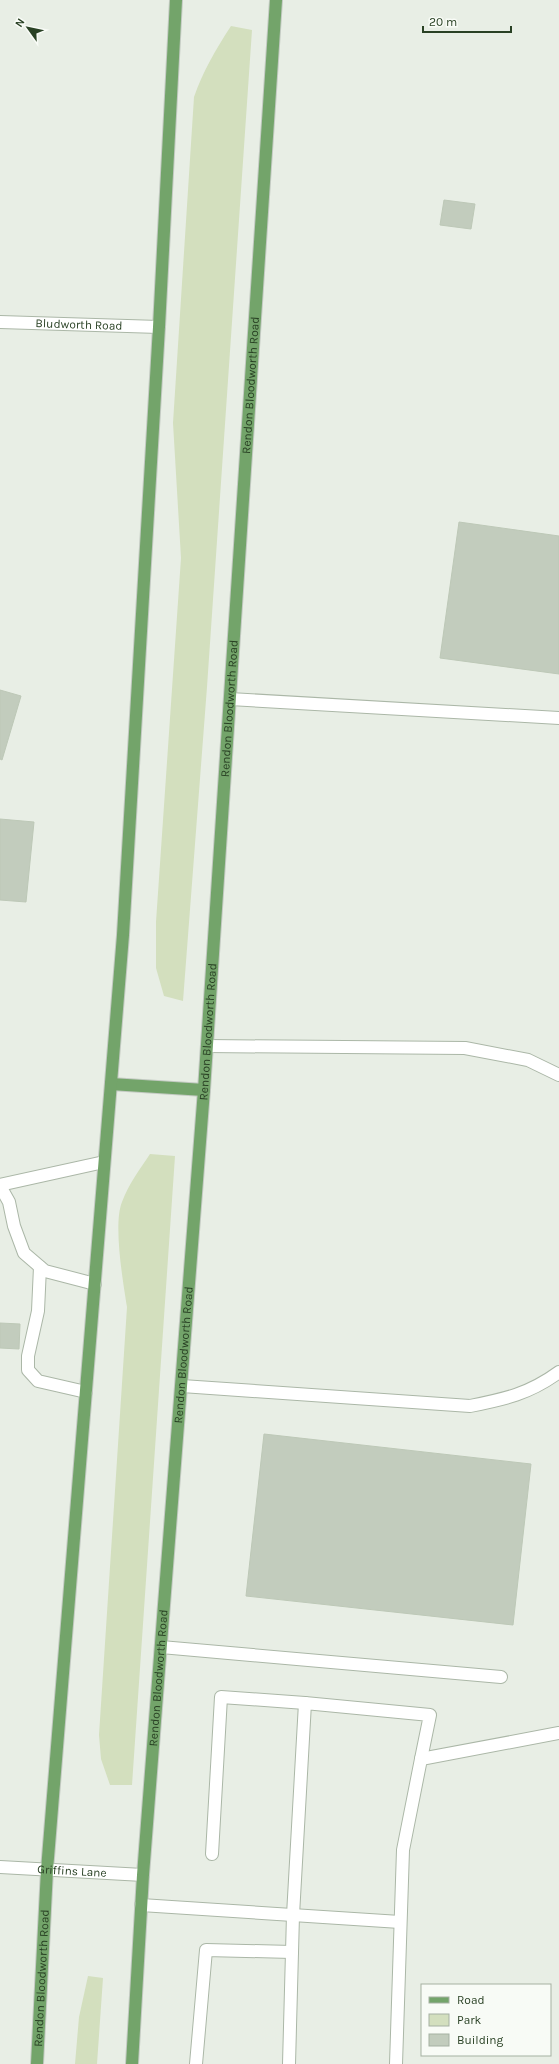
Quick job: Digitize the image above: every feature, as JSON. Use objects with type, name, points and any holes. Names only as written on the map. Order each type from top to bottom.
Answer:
[{"type":"main road","name":"Rendon Bloodworth Road","points":[[37,2064],[47,1870],[123,935],[159,327],[176,0]]},
{"type":"main road","name":"Rendon Bloodworth Road","points":[[132,2064],[143,1876],[204,1090],[276,0]]},
{"type":"main road","points":[[111,1084],[204,1090]]},
{"type":"street","name":"Bludworth Road","points":[[0,322],[159,327]]},
{"type":"street","points":[[230,700],[559,718]]},
{"type":"street","points":[[207,1046],[465,1048],[528,1060],[559,1075]]},
{"type":"street","points":[[95,1284],[45,1271],[24,1253],[14,1226],[10,1202],[0,1185],[104,1162]]},
{"type":"street","points":[[40,1267],[38,1311],[28,1356],[28,1370],[38,1381],[86,1392]]},
{"type":"street","points":[[182,1386],[470,1406],[507,1398],[541,1385],[559,1372]]},
{"type":"street","points":[[161,1647],[501,1677]]},
{"type":"street","points":[[212,1854],[221,1697],[305,1702],[430,1715],[403,1850],[396,2064]]},
{"type":"street","points":[[289,2064],[293,1915],[305,1702]]},
{"type":"street","points":[[421,1759],[559,1733]]},
{"type":"street","name":"Griffins Lane","points":[[0,1867],[143,1876]]},
{"type":"street","points":[[142,1905],[400,1922]]},
{"type":"street","points":[[196,2064],[206,1950],[292,1952]]},
{"type":"green space","points":[[231,26],[252,30],[207,687],[183,1001],[164,996],[156,968],[156,922],[181,558],[173,423],[194,97],[210,60]]},
{"type":"green space","points":[[150,1154],[175,1156],[132,1785],[110,1785],[101,1759],[99,1735],[127,1307],[123,1283],[118,1224],[122,1202],[134,1177]]},
{"type":"green space","points":[[88,1976],[103,1978],[97,2064],[75,2064],[79,2017]]},
{"type":"building","points":[[444,200],[475,204],[471,229],[440,225]]},
{"type":"building","points":[[459,522],[559,536],[559,674],[440,658]]},
{"type":"building","points":[[0,690],[21,696],[2,760],[0,759]]},
{"type":"building","points":[[0,819],[34,822],[26,902],[0,900]]},
{"type":"building","points":[[0,1323],[20,1324],[19,1349],[0,1348]]},
{"type":"building","points":[[264,1434],[531,1464],[513,1625],[246,1596]]}]
